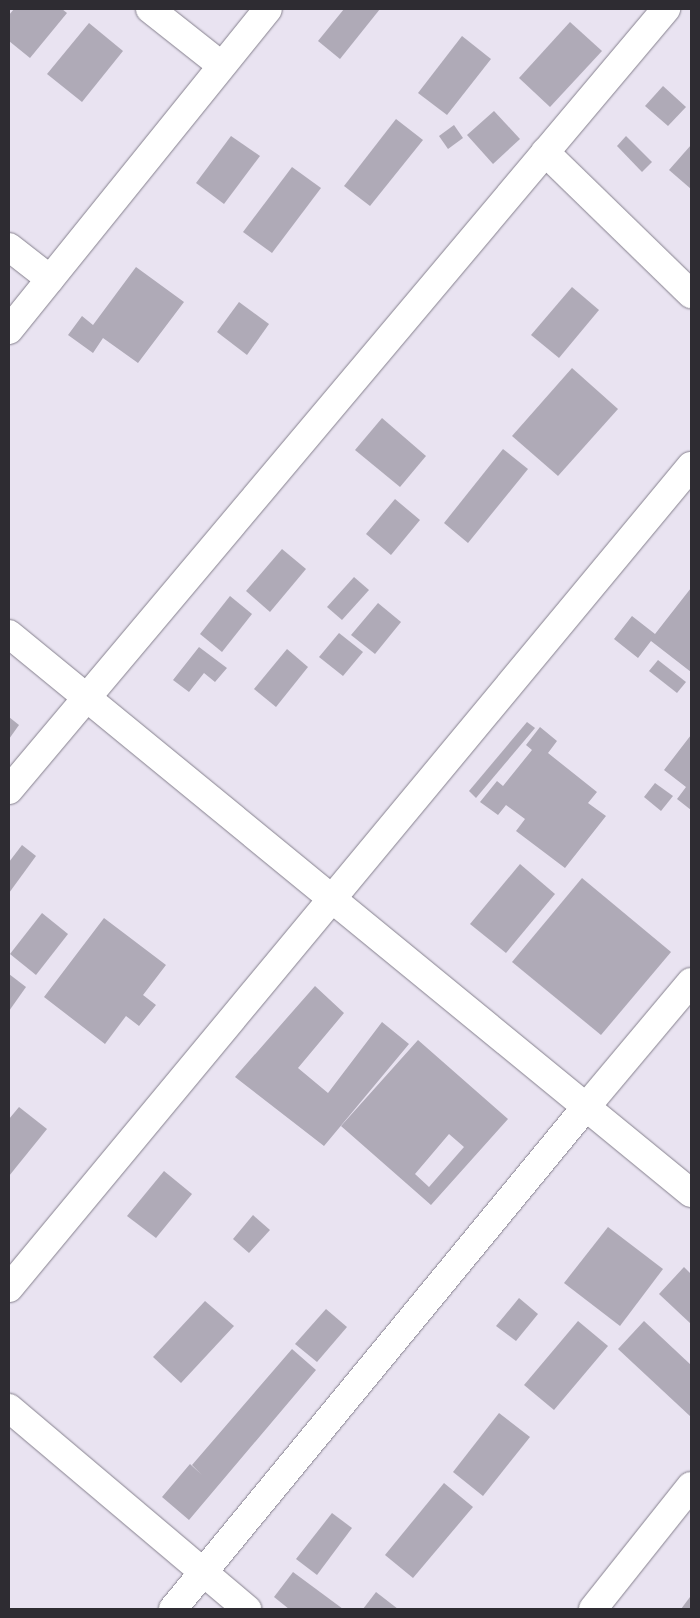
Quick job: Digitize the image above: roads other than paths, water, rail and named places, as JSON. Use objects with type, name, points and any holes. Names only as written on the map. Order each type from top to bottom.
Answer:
[{"type":"street","points":[[150,9],[221,65]]},
{"type":"street","points":[[9,330],[268,9]]},
{"type":"street","points":[[9,790],[666,9]]},
{"type":"street","points":[[545,152],[691,294]]},
{"type":"street","points":[[9,247],[50,279]]},
{"type":"street","points":[[9,1288],[691,466]]},
{"type":"street","points":[[9,634],[691,1193]]},
{"type":"street","points":[[173,1609],[691,982]]},
{"type":"street","points":[[9,1408],[247,1609]]},
{"type":"street","points":[[593,1609],[691,1486]]}]
